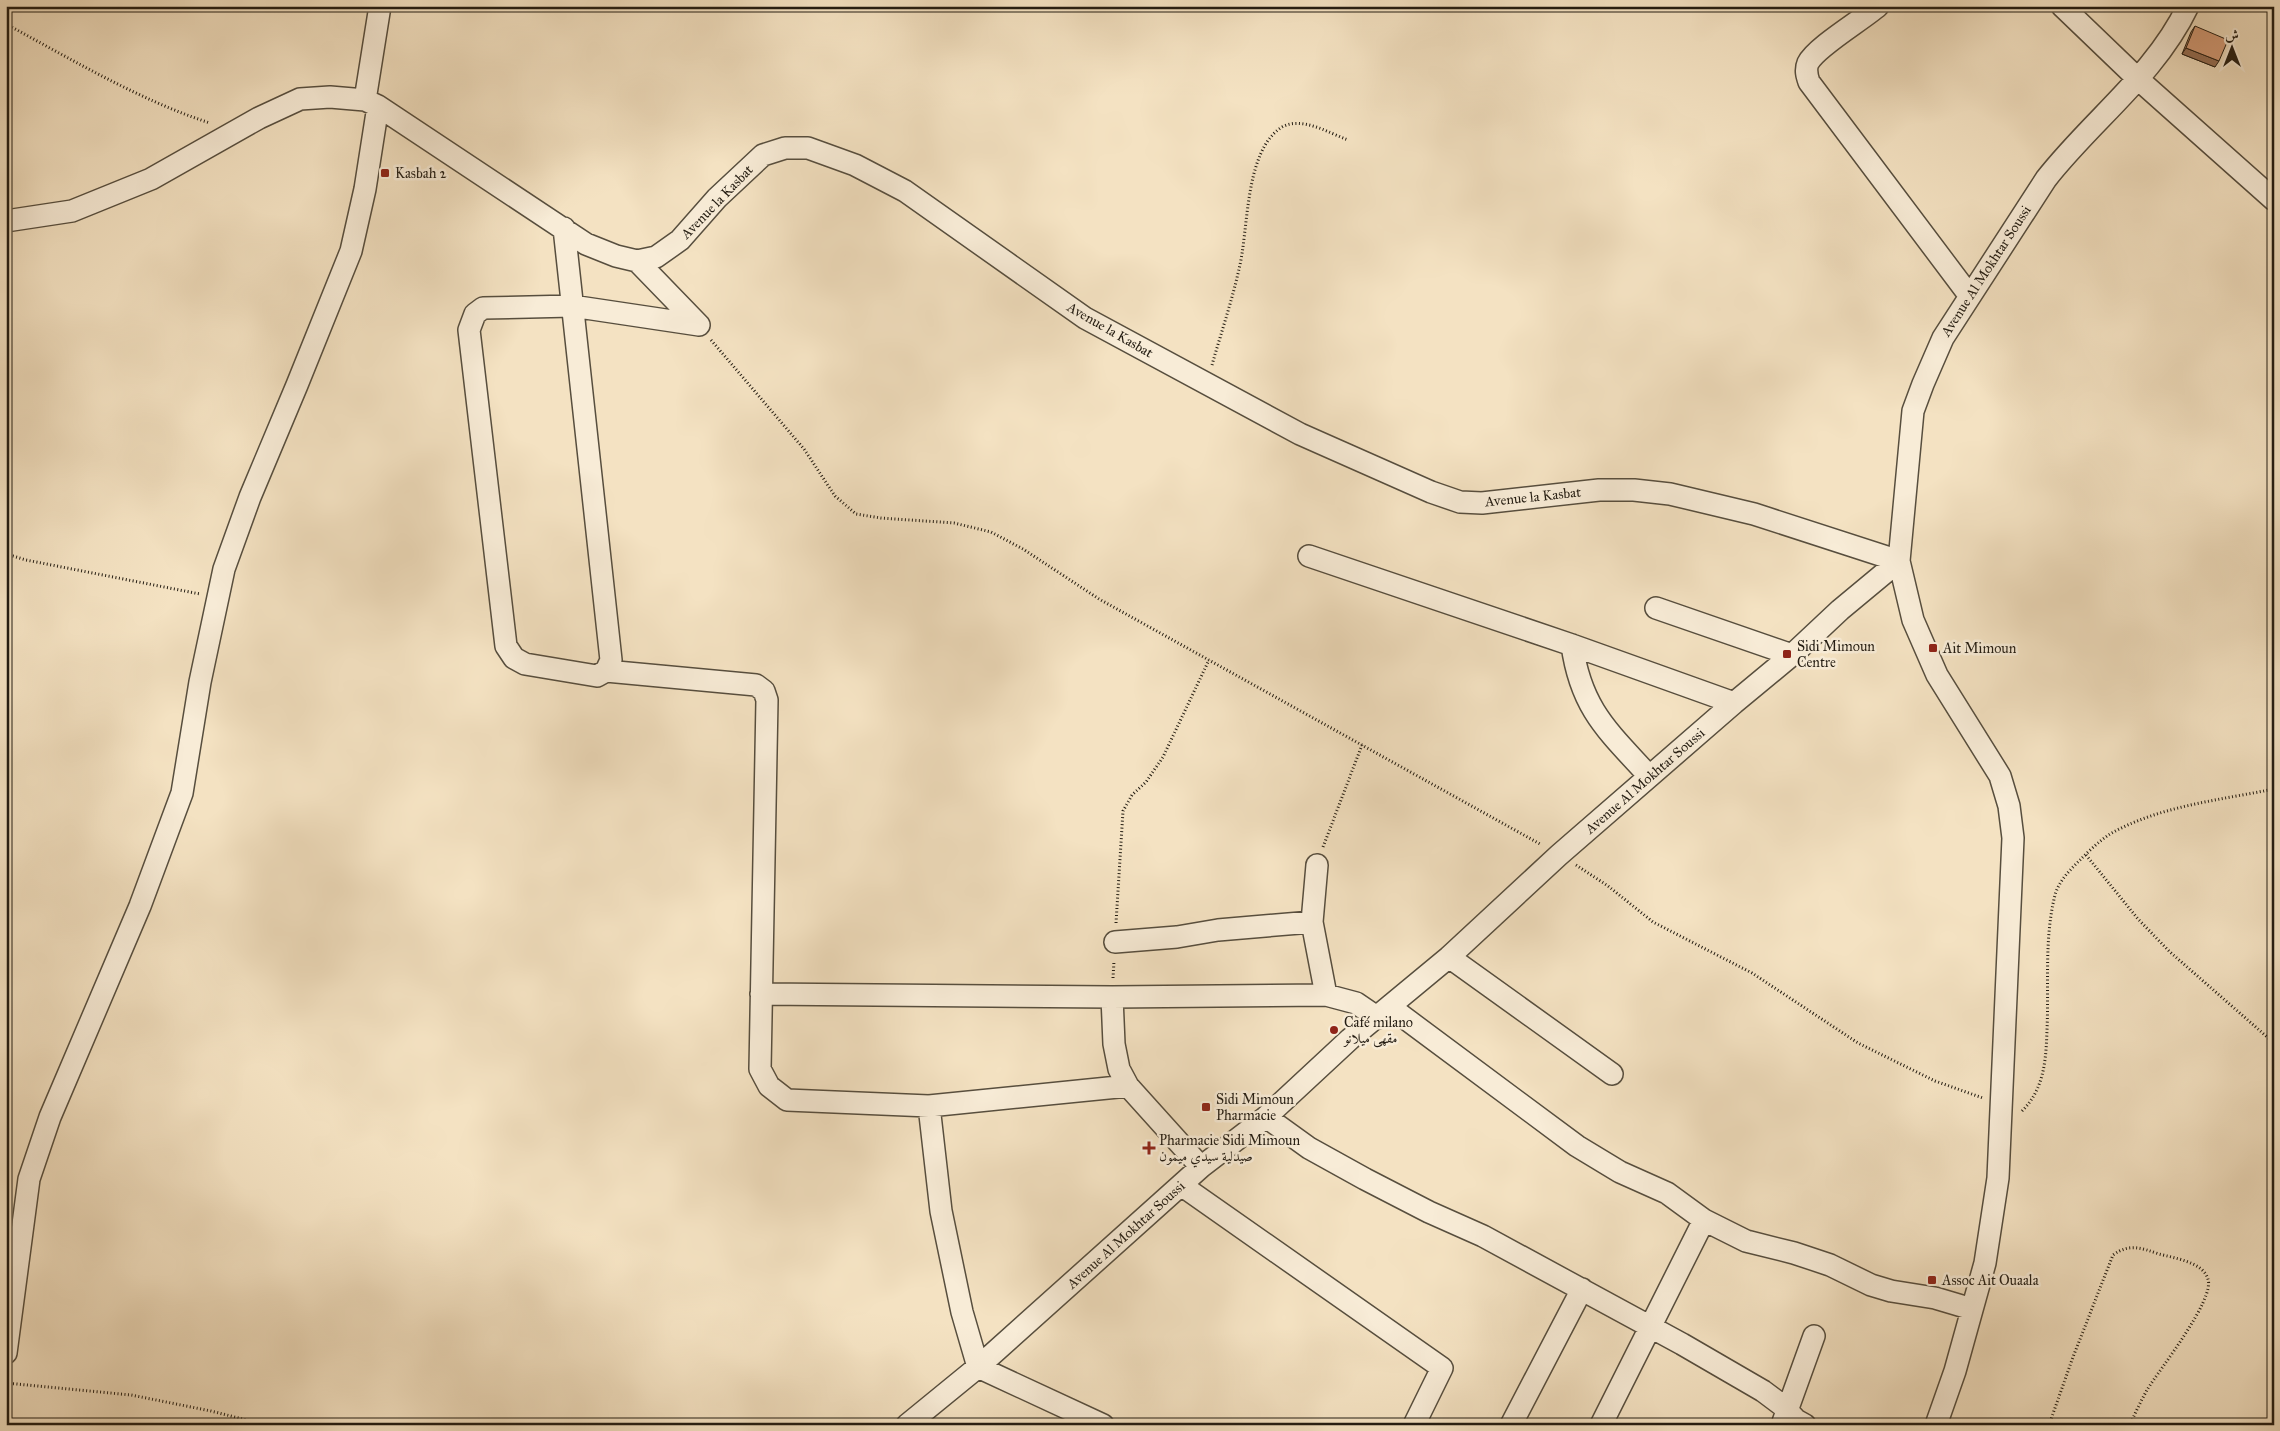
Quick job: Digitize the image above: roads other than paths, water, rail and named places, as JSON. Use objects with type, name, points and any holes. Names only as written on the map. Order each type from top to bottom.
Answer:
[{"type":"street","points":[[6,1353],[29,1179],[50,1117],[140,906],[182,793],[200,682],[224,569],[250,497],[351,252],[365,189],[380,6]]},
{"type":"street","points":[[1878,6],[1816,53],[1808,63],[1806,72],[1809,82],[1969,295]]},
{"type":"street","points":[[2062,6],[2138,79],[2274,200]]},
{"type":"street","name":"Avenue Al Mokhtar Soussi","points":[[907,1425],[978,1367],[1201,1167],[1266,1117],[1350,1039],[1449,957],[1559,855],[1792,655],[1840,610],[1898,561],[1913,410],[1943,338],[1969,295],[2046,179],[2063,157],[2138,79],[2164,49],[2188,6]]},
{"type":"street","points":[[6,221],[72,210],[151,178],[236,131],[300,99],[330,97],[371,103],[586,244],[616,256],[637,261],[699,325],[572,306],[483,308],[475,314],[469,330],[506,646],[514,658],[526,664],[597,676],[606,671],[756,685],[764,691],[767,700],[760,1069],[768,1086],[786,1100],[929,1106],[1128,1086]]},
{"type":"street","name":"Avenue la Kasbat","points":[[637,261],[656,257],[680,240],[717,198],[763,156],[785,148],[808,148],[855,165],[905,191],[1085,318],[1308,438],[1407,483],[1460,502],[1498,502],[1599,490],[1634,490],[1670,494],[1754,514],[1898,561]]},
{"type":"street","points":[[564,228],[611,660],[606,671]]},
{"type":"street","points":[[1309,556],[1572,645],[1734,703]]},
{"type":"street","points":[[1898,561],[1912,620],[1937,676],[2000,776],[2009,806],[2013,838],[2002,1130],[1993,1215],[1985,1263],[1955,1371],[1936,1425]]},
{"type":"street","points":[[1656,608],[1792,655]]},
{"type":"street","points":[[1572,645],[1578,679],[1584,695],[1597,718],[1650,776]]},
{"type":"street","points":[[1317,864],[1312,922],[1326,995]]},
{"type":"street","points":[[1114,942],[1177,938],[1218,930],[1312,922]]},
{"type":"street","points":[[1449,957],[1612,1074]]},
{"type":"street","points":[[761,994],[1326,995],[1384,1012],[1577,1146],[1620,1172],[1667,1192],[1704,1220],[1746,1241],[1794,1253],[1830,1265],[1871,1285],[1891,1291],[1935,1298],[1972,1309]]},
{"type":"street","points":[[1112,996],[1114,1044],[1119,1069],[1128,1086],[1201,1167]]},
{"type":"street","points":[[929,1106],[941,1211],[962,1312],[978,1367],[1102,1425]]},
{"type":"street","points":[[1266,1117],[1309,1148],[1365,1179],[1429,1212],[1483,1236],[1651,1327],[1763,1392],[1785,1418],[1796,1420],[1806,1425]]},
{"type":"street","points":[[1181,1185],[1442,1368],[1414,1425]]},
{"type":"street","points":[[1601,1425],[1704,1220]]},
{"type":"street","points":[[1511,1425],[1582,1289]]},
{"type":"street","points":[[1785,1418],[1814,1336]]},
{"type":"place","name":"Kasbah 2","points":[[385,173]]},
{"type":"place","name":"Ait Mimoun","points":[[1933,648]]},
{"type":"place","name":"Sidi Mimoun Centre","points":[[1787,654]]},
{"type":"place","name":"Café milano مقهى ميلانو","points":[[1334,1030]]},
{"type":"place","name":"Sidi Mimoun Pharmacie","points":[[1206,1107]]},
{"type":"place","name":"Pharmacie Sidi Mimoun صيدلية سيدي ميمون","points":[[1149,1148]]},
{"type":"place","name":"Assoc Ait Ouaala","points":[[1932,1280]]}]
